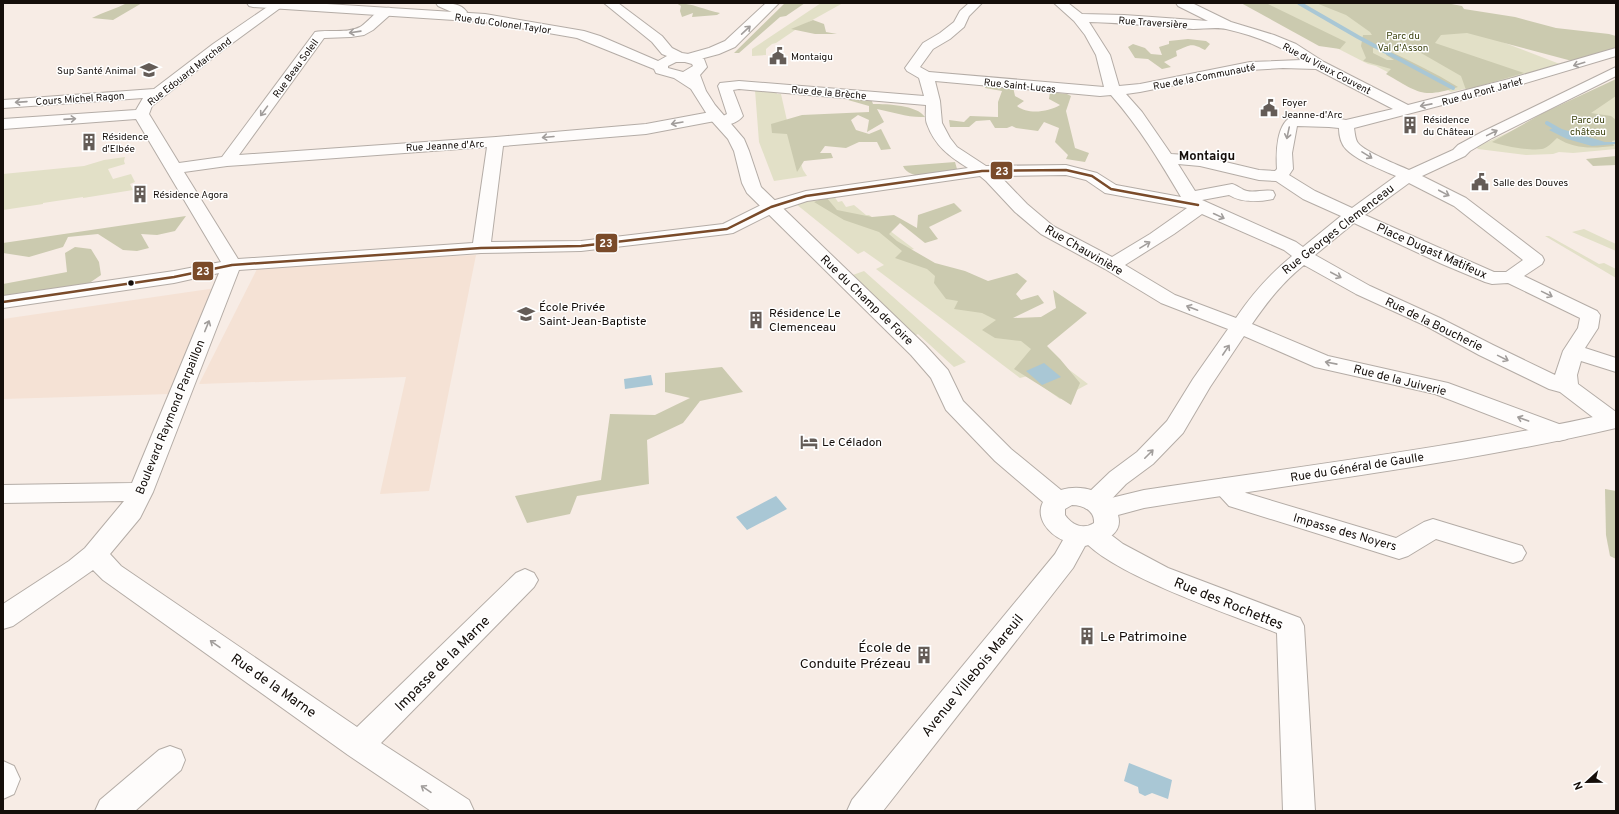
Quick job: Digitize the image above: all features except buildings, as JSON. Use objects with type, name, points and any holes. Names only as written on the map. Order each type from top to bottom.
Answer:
[{"type":"street","name":"Rue du Colonel Taylor","points":[[253,3],[485,18],[560,31],[595,39],[641,59],[680,64]]},
{"type":"street","points":[[442,3],[461,12],[458,16]]},
{"type":"street","points":[[610,3],[657,39],[680,64],[730,44],[773,3]]},
{"type":"street","points":[[926,76],[912,68],[928,46],[945,36],[959,24],[964,14],[976,3]]},
{"type":"street","points":[[1060,3],[1079,18],[1091,34],[1103,55],[1110,85],[1137,115],[1196,203]]},
{"type":"street","name":"Rue du Vieux Couvent","points":[[1182,3],[1226,25],[1269,38],[1291,47],[1319,65],[1405,109]]},
{"type":"street","name":"Rue Edouard Marchand","points":[[232,265],[141,114],[146,104],[158,93],[218,47],[280,4]]},
{"type":"street","name":"Rue Beau Soleil","points":[[227,161],[320,35],[327,33],[356,33],[363,31],[387,11]]},
{"type":"street","name":"Rue Traversière","points":[[1079,18],[1124,19],[1195,25],[1226,25]]},
{"type":"street","name":"Rue du Pont Jarlet","points":[[1346,125],[1514,82],[1616,52]]},
{"type":"street","points":[[1597,58],[1616,64]]},
{"type":"street","name":"Rue du Champ de Foire","points":[[680,64],[678,75],[664,72],[680,64]]},
{"type":"street","name":"Rue du Champ de Foire","points":[[680,64],[719,119],[736,139],[753,189],[918,350],[940,375],[954,405],[1003,454],[1050,495],[1058,500]]},
{"type":"street","name":"Rue de la Communauté","points":[[1114,91],[1140,88],[1250,66],[1283,64],[1319,65]]},
{"type":"street","name":"Rue Georges Clemenceau","points":[[1098,505],[1118,478],[1145,458],[1175,427],[1201,384],[1262,296],[1278,277],[1303,255],[1401,180],[1459,153],[1464,148],[1487,135],[1616,71]]},
{"type":"street","name":"Rue Saint-Lucas","points":[[926,76],[1068,90],[1100,92],[1114,91]]},
{"type":"street","name":"Rue Chauvinière","points":[[926,76],[933,101],[934,123],[943,140],[951,150],[992,177],[1021,208],[1047,230],[1112,265],[1168,299],[1241,327]]},
{"type":"street","name":"Rue de la Brèche","points":[[719,119],[735,116],[725,86],[739,85],[933,101]]},
{"type":"street","name":"Cours Michel Ragon","points":[[3,104],[158,93]]},
{"type":"street","name":"Cours Michel Ragon","points":[[3,124],[141,114]]},
{"type":"street","name":"Rue Jeanne d'Arc","points":[[174,169],[227,161],[496,142],[646,129],[719,119]]},
{"type":"street","points":[[1166,158],[1200,160],[1259,175],[1280,176],[1284,169],[1284,153],[1290,125],[1294,122],[1304,121],[1329,122],[1346,125],[1347,135],[1352,146],[1381,164],[1409,176],[1460,202],[1535,260],[1512,277],[1590,315],[1588,328],[1573,352],[1566,375],[1568,387]]},
{"type":"street","points":[[481,248],[496,142]]},
{"type":"street","points":[[3,302],[174,277],[232,265],[481,248],[581,246],[727,229],[771,207],[806,196],[982,171],[1059,170],[1080,172],[1089,175],[1104,186],[1111,189],[1196,203]]},
{"type":"street","name":"Place Dugast Matifeux","points":[[1280,176],[1309,195],[1480,274],[1492,278],[1512,277]]},
{"type":"street","points":[[1112,265],[1176,224],[1196,203],[1232,189],[1243,196],[1267,195]]},
{"type":"street","name":"Rue de la Boucherie","points":[[1196,203],[1290,246],[1315,264],[1363,290],[1432,322],[1557,384],[1568,387],[1614,420]]},
{"type":"street","name":"Boulevard Raymond Parpaillon","points":[[3,618],[78,568],[94,555],[131,511],[152,467],[232,265]]},
{"type":"street","name":"Rue de la Juiverie","points":[[1241,327],[1322,362],[1440,388],[1559,433]]},
{"type":"street","points":[[1573,352],[1616,365]]},
{"type":"street","name":"Rue du Général de Gaulle","points":[[1098,505],[1430,455],[1559,433],[1614,420]]},
{"type":"street","name":"Impasse des Noyers","points":[[1225,487],[1238,500],[1399,549],[1432,529],[1513,553]]},
{"type":"street","points":[[3,494],[141,492]]},
{"type":"street","points":[[1080,496],[1098,505],[1106,516],[1106,524],[1103,530],[1086,536],[1062,529],[1056,524],[1052,517],[1054,505],[1058,500],[1064,497],[1080,496]]},
{"type":"street","name":"Avenue Villebois Mareuil","points":[[863,811],[1064,561],[1086,536]]},
{"type":"street","name":"Rue des Rochettes","points":[[1086,536],[1160,575],[1290,626],[1299,811]]},
{"type":"street","name":"Rue de la Marne","points":[[94,555],[112,573],[359,745],[458,811]]},
{"type":"street","name":"Impasse de la Marne","points":[[359,745],[524,580]]},
{"type":"street","points":[[111,811],[170,760]]},
{"type":"street","points":[[3,776],[6,779],[3,784]]},
{"type":"shaded area","points":[[476,255],[429,491],[380,494],[406,377],[199,384],[257,269],[271,265]]},
{"type":"shaded area","points":[[223,287],[170,394],[3,399],[3,319]]},
{"type":"green space","points":[[127,3],[142,3],[113,20],[92,18],[118,7]]},
{"type":"green space","points":[[676,3],[693,5],[720,13],[717,15],[692,17],[693,13],[682,17],[680,11],[681,6]]},
{"type":"green space","points":[[785,3],[805,3],[786,16],[780,17],[739,53],[734,53]]},
{"type":"green space","points":[[821,3],[843,3],[772,44],[766,49],[766,55],[752,56],[752,49]]},
{"type":"green space","points":[[1241,3],[1266,3],[1346,42],[1340,49],[1319,46]]},
{"type":"green space","name":"Parc du Val d'Asson","points":[[1249,3],[1400,3],[1565,66],[1451,92],[1432,80],[1395,76],[1376,66],[1368,64]]},
{"type":"green space","points":[[1316,3],[1446,3],[1462,6],[1464,9],[1515,17],[1556,28],[1609,34],[1616,36],[1616,47],[1607,52],[1572,61],[1467,33],[1441,35],[1435,43],[1524,73],[1466,90],[1461,76],[1414,49],[1408,47],[1403,49],[1373,48],[1373,53],[1387,60],[1394,60],[1386,55],[1387,50],[1423,67],[1458,87],[1436,93],[1420,92],[1386,74],[1391,69],[1363,61],[1366,58],[1361,46],[1363,35],[1372,35],[1370,32],[1346,15]]},
{"type":"green space","points":[[813,20],[824,24],[826,32],[837,34],[815,34],[791,29]]},
{"type":"green space","points":[[1188,39],[1206,41],[1210,44],[1205,50],[1197,46],[1190,45],[1176,51],[1177,56],[1164,62],[1171,67],[1162,69],[1148,59],[1135,58],[1128,47],[1133,44],[1145,48],[1151,54],[1162,55],[1159,47],[1169,44],[1169,41]]},
{"type":"green space","name":"Parc du château","points":[[1616,79],[1616,96],[1591,113],[1611,116],[1616,120],[1616,140],[1612,141],[1614,146],[1592,148],[1571,145],[1557,138],[1550,145],[1542,149],[1517,148],[1492,142],[1543,113]]},
{"type":"green space","name":"Parc du château","points":[[1616,81],[1616,149],[1526,155],[1478,149],[1476,147],[1534,121]]},
{"type":"green space","points":[[986,84],[1013,87],[1015,96],[1024,101],[1017,106],[1027,111],[1044,111],[1060,105],[1049,99],[1050,92],[1067,94],[1071,96],[1066,111],[1075,148],[1089,153],[1085,162],[1066,159],[1068,155],[1055,142],[1059,128],[1044,122],[1038,131],[1016,128],[1012,126],[1007,128],[995,128],[990,120],[976,121],[969,127],[950,127],[949,120],[964,122],[970,116],[998,117],[998,102],[1002,91],[985,88]]},
{"type":"green space","points":[[755,90],[776,91],[777,94],[781,94],[788,125],[803,170],[807,176],[774,181],[759,142]]},
{"type":"green space","points":[[852,97],[871,99],[873,104],[893,105],[909,108],[921,113],[925,117],[907,116],[877,109],[884,122],[867,132],[869,120],[858,115],[851,120],[856,130],[869,134],[881,129],[891,149],[881,150],[877,142],[859,142],[846,148],[825,146],[820,153],[831,153],[833,158],[804,161],[797,172],[787,134],[772,133],[771,124],[802,115],[869,112],[869,106],[848,100]]},
{"type":"green space","points":[[1616,156],[1616,165],[1593,166],[1586,159]]},
{"type":"green space","points":[[125,157],[125,164],[108,169],[113,179],[131,174],[135,182],[130,184],[133,190],[3,210],[3,174],[84,166],[104,160]]},
{"type":"green space","points":[[955,162],[957,169],[953,173],[925,176],[912,174],[903,166]]},
{"type":"green space","points":[[834,196],[838,202],[842,201],[846,207],[854,205],[866,215],[869,215],[914,249],[910,250],[1088,384],[1060,399],[1028,376],[1020,378],[876,269],[884,265],[864,251],[858,254],[796,204]]},
{"type":"green space","points":[[826,197],[837,210],[872,217],[894,215],[917,228],[918,215],[954,203],[962,211],[929,227],[938,239],[925,243],[900,223],[889,234],[897,241],[935,263],[965,271],[988,281],[1017,273],[1027,281],[1016,294],[1021,300],[1038,295],[1044,303],[1013,318],[1041,317],[1056,308],[1053,290],[1087,313],[1047,346],[1080,383],[1071,405],[1014,369],[1031,349],[1021,341],[995,338],[982,330],[996,320],[982,313],[954,309],[958,301],[946,299],[934,283],[935,276],[927,269],[895,258],[902,251],[879,232],[844,220],[814,202]]},
{"type":"green space","points":[[186,216],[175,231],[157,235],[141,234],[149,248],[137,251],[123,250],[98,234],[68,237],[63,247],[29,257],[3,253],[3,243]]},
{"type":"green space","points":[[1584,229],[1616,244],[1616,251],[1572,232]]},
{"type":"green space","points":[[1545,236],[1549,236],[1599,264],[1604,263],[1616,269],[1616,278]]},
{"type":"green space","points":[[75,247],[91,249],[99,262],[101,275],[88,284],[3,298],[3,284],[67,272],[65,253]]},
{"type":"green space","points":[[864,271],[966,362],[954,367],[918,334],[912,337],[850,276]]},
{"type":"green space","points":[[722,367],[743,392],[700,401],[683,423],[647,440],[649,484],[577,496],[570,514],[527,523],[515,496],[601,480],[610,414],[655,415],[690,398],[665,392],[665,373]]},
{"type":"green space","points":[[1605,489],[1616,491],[1616,559],[1610,556],[1606,535]]},
{"type":"water","points":[[1555,127],[1605,142],[1616,142],[1616,144],[1592,146],[1567,139],[1549,130]]},
{"type":"water","points":[[1044,363],[1061,377],[1042,385],[1026,371]]},
{"type":"water","points":[[651,375],[653,385],[625,389],[624,379]]},
{"type":"water","points":[[776,496],[787,509],[747,530],[736,517]]},
{"type":"water","points":[[1129,763],[1172,780],[1168,799],[1152,793],[1145,796],[1139,793],[1138,787],[1124,781]]},
{"type":"waterway","points":[[1299,3],[1358,37],[1453,88]]},
{"type":"waterway","points":[[1547,123],[1561,131]]},
{"type":"transit line","name":"23","points":[[3,302],[174,277],[232,265],[481,248],[581,246],[727,229],[771,207],[806,196],[982,171],[1066,170],[1092,176],[1111,189],[1198,205]]},
{"type":"place","name":"Montaigu","points":[[778,56]]},
{"type":"place","name":"Sup Santé Animal","points":[[149,70]]},
{"type":"place","name":"Foyer Jeanne-d'Arc","points":[[1269,108]]},
{"type":"place","name":"Résidence du Château","points":[[1410,125]]},
{"type":"place","name":"Résidence d'Elbée","points":[[89,142]]},
{"type":"place","name":"Salle des Douves","points":[[1480,182]]},
{"type":"place","name":"Résidence Agora","points":[[140,194]]},
{"type":"place","name":"École Privée Saint-Jean-Baptiste","points":[[526,314]]},
{"type":"place","name":"Résidence Le Clemenceau","points":[[756,320]]},
{"type":"place","name":"Le Céladon","points":[[809,442]]},
{"type":"place","name":"Le Patrimoine","points":[[1087,636]]},
{"type":"place","name":"École de Conduite Prézeau","points":[[924,655]]},
{"type":"district","name":"Montaigu","points":[[1207,155]]}]
